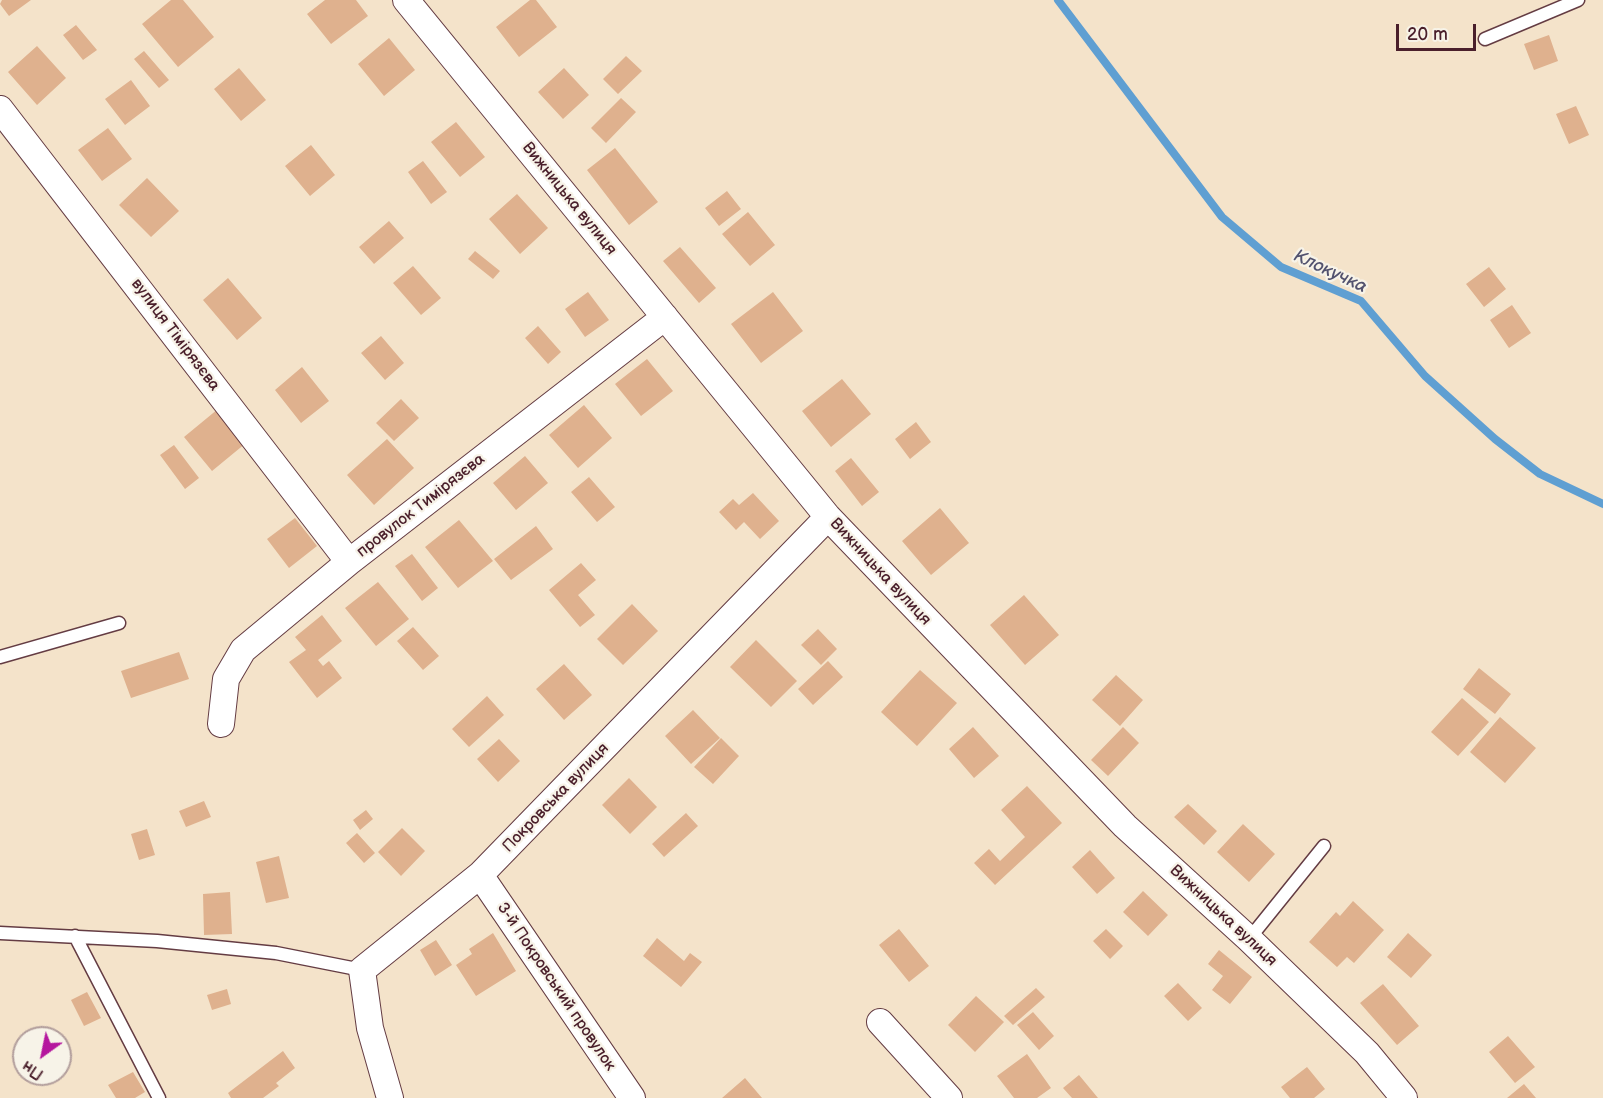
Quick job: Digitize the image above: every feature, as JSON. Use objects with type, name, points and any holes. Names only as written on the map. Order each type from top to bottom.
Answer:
[{"type":"street","name":"Вижницька вулиця","points":[[406,0],[828,517],[1125,826],[1249,939],[1366,1053],[1404,1098]]},
{"type":"street","name":"вулиця Тімірязєва","points":[[0,109],[349,562]]},
{"type":"street","name":"провулок Тимірязєва","points":[[221,724],[226,679],[243,650],[349,562],[665,317]]},
{"type":"street","name":"Покровська вулиця","points":[[362,970],[480,875],[828,517]]},
{"type":"street","name":"3-й Покровський провулок","points":[[480,875],[632,1098]]},
{"type":"street","points":[[362,970],[370,1028],[390,1098]]},
{"type":"street","points":[[880,1022],[949,1098]]},
{"type":"lane","points":[[1485,39],[1578,0]]},
{"type":"lane","points":[[0,657],[119,623]]},
{"type":"lane","points":[[1249,939],[1324,846]]},
{"type":"lane","points":[[0,933],[157,941],[276,953],[362,970]]},
{"type":"lane","points":[[75,936],[159,1098]]},
{"type":"building","points":[[2,0],[31,0],[9,16],[0,4]]},
{"type":"building","points":[[171,0],[183,0],[214,37],[178,67],[142,24]]},
{"type":"building","points":[[325,0],[356,0],[368,16],[331,44],[307,14]]},
{"type":"building","points":[[530,0],[536,0],[557,27],[519,57],[496,27]]},
{"type":"building","points":[[76,25],[97,50],[83,60],[63,35]]},
{"type":"building","points":[[1549,35],[1558,61],[1534,70],[1524,44]]},
{"type":"building","points":[[389,38],[415,70],[384,96],[358,64]]},
{"type":"building","points":[[37,46],[66,78],[37,105],[8,72]]},
{"type":"building","points":[[144,51],[169,80],[159,88],[134,59]]},
{"type":"building","points":[[626,56],[642,71],[618,94],[603,79]]},
{"type":"building","points":[[239,68],[266,100],[241,121],[214,89]]},
{"type":"building","points":[[564,68],[589,95],[563,119],[538,92]]},
{"type":"building","points":[[131,80],[150,106],[125,125],[105,99]]},
{"type":"building","points":[[621,98],[636,112],[606,143],[591,128]]},
{"type":"building","points":[[1576,106],[1589,135],[1569,144],[1556,114]]},
{"type":"building","points":[[456,122],[485,157],[460,177],[431,142]]},
{"type":"building","points":[[108,128],[132,159],[102,181],[78,150]]},
{"type":"building","points":[[311,145],[335,175],[310,196],[285,166]]},
{"type":"building","points":[[615,148],[658,202],[629,225],[587,170]]},
{"type":"building","points":[[423,161],[447,192],[431,204],[408,172]]},
{"type":"building","points":[[147,178],[179,211],[151,237],[119,205]]},
{"type":"building","points":[[727,191],[741,209],[719,226],[705,208]]},
{"type":"building","points":[[517,194],[548,228],[520,254],[489,219]]},
{"type":"building","points":[[748,212],[775,245],[750,266],[722,234]]},
{"type":"building","points":[[389,221],[404,238],[374,264],[359,247]]},
{"type":"building","points":[[680,247],[716,288],[699,303],[663,261]]},
{"type":"building","points":[[475,251],[500,271],[493,279],[468,259]]},
{"type":"building","points":[[413,266],[441,298],[421,315],[393,283]]},
{"type":"building","points":[[1489,267],[1506,289],[1484,307],[1466,284]]},
{"type":"building","points":[[228,278],[262,318],[237,340],[203,300]]},
{"type":"building","points":[[588,292],[609,320],[585,337],[565,309]]},
{"type":"building","points":[[773,292],[803,331],[761,363],[731,324]]},
{"type":"building","points":[[1512,305],[1531,333],[1509,348],[1490,320]]},
{"type":"building","points":[[538,326],[561,352],[548,364],[525,338]]},
{"type":"building","points":[[381,336],[404,363],[385,380],[361,353]]},
{"type":"building","points":[[647,359],[673,391],[641,416],[615,384]]},
{"type":"building","points":[[302,367],[329,401],[301,423],[275,390]]},
{"type":"building","points":[[842,379],[871,414],[831,447],[802,411]]},
{"type":"building","points":[[401,399],[419,418],[394,441],[376,423]]},
{"type":"building","points":[[584,405],[612,438],[578,468],[549,435]]},
{"type":"building","points":[[218,409],[246,443],[212,471],[184,437]]},
{"type":"building","points":[[916,422],[931,442],[910,459],[895,439]]},
{"type":"building","points":[[387,439],[414,468],[374,505],[347,475]]},
{"type":"building","points":[[174,445],[199,478],[185,489],[160,455]]},
{"type":"building","points":[[525,456],[548,483],[516,510],[493,483]]},
{"type":"building","points":[[851,458],[879,492],[862,506],[835,471]]},
{"type":"building","points":[[589,477],[615,507],[597,522],[571,492]]},
{"type":"building","points":[[753,493],[779,521],[760,539],[744,522],[736,530],[719,512],[733,499],[739,505]]},
{"type":"building","points":[[940,508],[969,543],[931,575],[902,541]]},
{"type":"building","points":[[295,518],[317,546],[289,568],[267,539]]},
{"type":"building","points":[[459,520],[493,561],[458,588],[425,547]]},
{"type":"building","points":[[536,526],[553,549],[511,580],[494,559]]},
{"type":"building","points":[[412,554],[438,588],[422,601],[395,566]]},
{"type":"building","points":[[581,563],[596,580],[578,595],[595,615],[580,627],[549,590]]},
{"type":"building","points":[[378,582],[409,619],[376,646],[345,608]]},
{"type":"building","points":[[1024,595],[1059,635],[1025,665],[990,625]]},
{"type":"building","points":[[632,604],[658,631],[623,665],[597,639]]},
{"type":"building","points":[[322,615],[342,641],[318,660],[323,666],[329,661],[342,678],[317,698],[289,662],[306,650],[295,637]]},
{"type":"building","points":[[413,627],[439,656],[423,670],[397,641]]},
{"type":"building","points":[[818,629],[837,649],[821,665],[801,645]]},
{"type":"building","points":[[756,640],[797,681],[771,707],[730,667]]},
{"type":"building","points":[[179,652],[189,679],[131,698],[121,671]]},
{"type":"building","points":[[828,661],[843,677],[813,705],[798,689]]},
{"type":"building","points":[[564,664],[592,695],[564,720],[536,689]]},
{"type":"building","points":[[1479,668],[1511,694],[1495,714],[1463,689]]},
{"type":"building","points":[[920,670],[957,703],[917,746],[881,712]]},
{"type":"building","points":[[1116,675],[1143,700],[1120,726],[1092,700]]},
{"type":"building","points":[[487,696],[504,715],[469,747],[452,729]]},
{"type":"building","points":[[1462,698],[1489,722],[1458,756],[1431,732]]},
{"type":"building","points":[[693,710],[720,738],[691,764],[665,736]]},
{"type":"building","points":[[1500,717],[1536,748],[1505,783],[1470,752]]},
{"type":"building","points":[[973,727],[999,756],[974,778],[949,749]]},
{"type":"building","points":[[1123,727],[1139,743],[1108,776],[1091,760]]},
{"type":"building","points":[[721,738],[739,756],[713,784],[694,767]]},
{"type":"building","points":[[499,739],[520,761],[498,782],[477,759]]},
{"type":"building","points":[[629,778],[657,807],[630,834],[602,805]]},
{"type":"building","points":[[1027,786],[1062,823],[995,885],[974,863],[989,849],[1000,861],[1025,837],[1001,810]]},
{"type":"building","points":[[204,801],[211,817],[186,827],[179,811]]},
{"type":"building","points":[[1188,804],[1217,831],[1204,845],[1174,817]]},
{"type":"building","points":[[366,810],[373,819],[360,830],[353,820]]},
{"type":"building","points":[[686,813],[698,826],[664,857],[652,844]]},
{"type":"building","points":[[1243,824],[1275,854],[1249,882],[1217,852]]},
{"type":"building","points":[[402,828],[425,851],[401,876],[378,852]]},
{"type":"building","points":[[147,829],[155,855],[139,860],[131,834]]},
{"type":"building","points":[[357,833],[375,853],[364,863],[346,843]]},
{"type":"building","points":[[1090,850],[1115,878],[1097,894],[1072,867]]},
{"type":"building","points":[[279,856],[289,898],[266,903],[256,862]]},
{"type":"building","points":[[1143,891],[1168,915],[1148,936],[1123,912]]},
{"type":"building","points":[[230,892],[232,934],[204,935],[203,894]]},
{"type":"building","points":[[1353,901],[1384,930],[1354,963],[1347,957],[1337,967],[1309,942],[1336,912],[1340,916]]},
{"type":"building","points":[[899,929],[929,966],[909,982],[879,945]]},
{"type":"building","points":[[1106,929],[1123,946],[1110,959],[1093,941]]},
{"type":"building","points":[[493,933],[516,971],[476,996],[456,965],[472,954],[469,949]]},
{"type":"building","points":[[1408,933],[1432,955],[1411,978],[1387,957]]},
{"type":"building","points":[[657,938],[684,961],[690,953],[702,962],[681,987],[643,956]]},
{"type":"building","points":[[436,940],[452,965],[435,976],[420,950]]},
{"type":"building","points":[[1219,950],[1252,977],[1230,1004],[1212,990],[1223,976],[1208,964]]},
{"type":"building","points":[[1178,983],[1202,1008],[1188,1021],[1164,996]]},
{"type":"building","points":[[1383,984],[1419,1026],[1397,1045],[1360,1003]]},
{"type":"building","points":[[1036,988],[1045,997],[1013,1025],[1004,1016]]},
{"type":"building","points":[[227,989],[231,1004],[212,1010],[207,995]]},
{"type":"building","points":[[87,992],[101,1018],[84,1026],[71,1000]]},
{"type":"building","points":[[976,996],[1004,1022],[975,1052],[948,1025]]},
{"type":"building","points":[[1033,1012],[1054,1036],[1039,1050],[1017,1025]]},
{"type":"building","points":[[1508,1036],[1535,1067],[1515,1083],[1489,1052]]},
{"type":"building","points":[[283,1051],[295,1068],[276,1083],[279,1086],[263,1098],[231,1098],[228,1093]]},
{"type":"building","points":[[1027,1054],[1051,1088],[1037,1098],[1014,1098],[997,1076]]},
{"type":"building","points":[[1307,1067],[1325,1089],[1314,1098],[1290,1098],[1281,1087]]},
{"type":"building","points":[[133,1072],[145,1092],[135,1098],[116,1098],[108,1085]]},
{"type":"building","points":[[1079,1075],[1098,1098],[1072,1098],[1063,1088]]},
{"type":"building","points":[[745,1078],[762,1098],[722,1098]]},
{"type":"building","points":[[1524,1084],[1536,1098],[1507,1098]]},
{"type":"waterway","name":"Клокучка","points":[[1058,0],[1222,217],[1281,267],[1361,301],[1425,376],[1495,439],[1540,474],[1603,504]]}]
